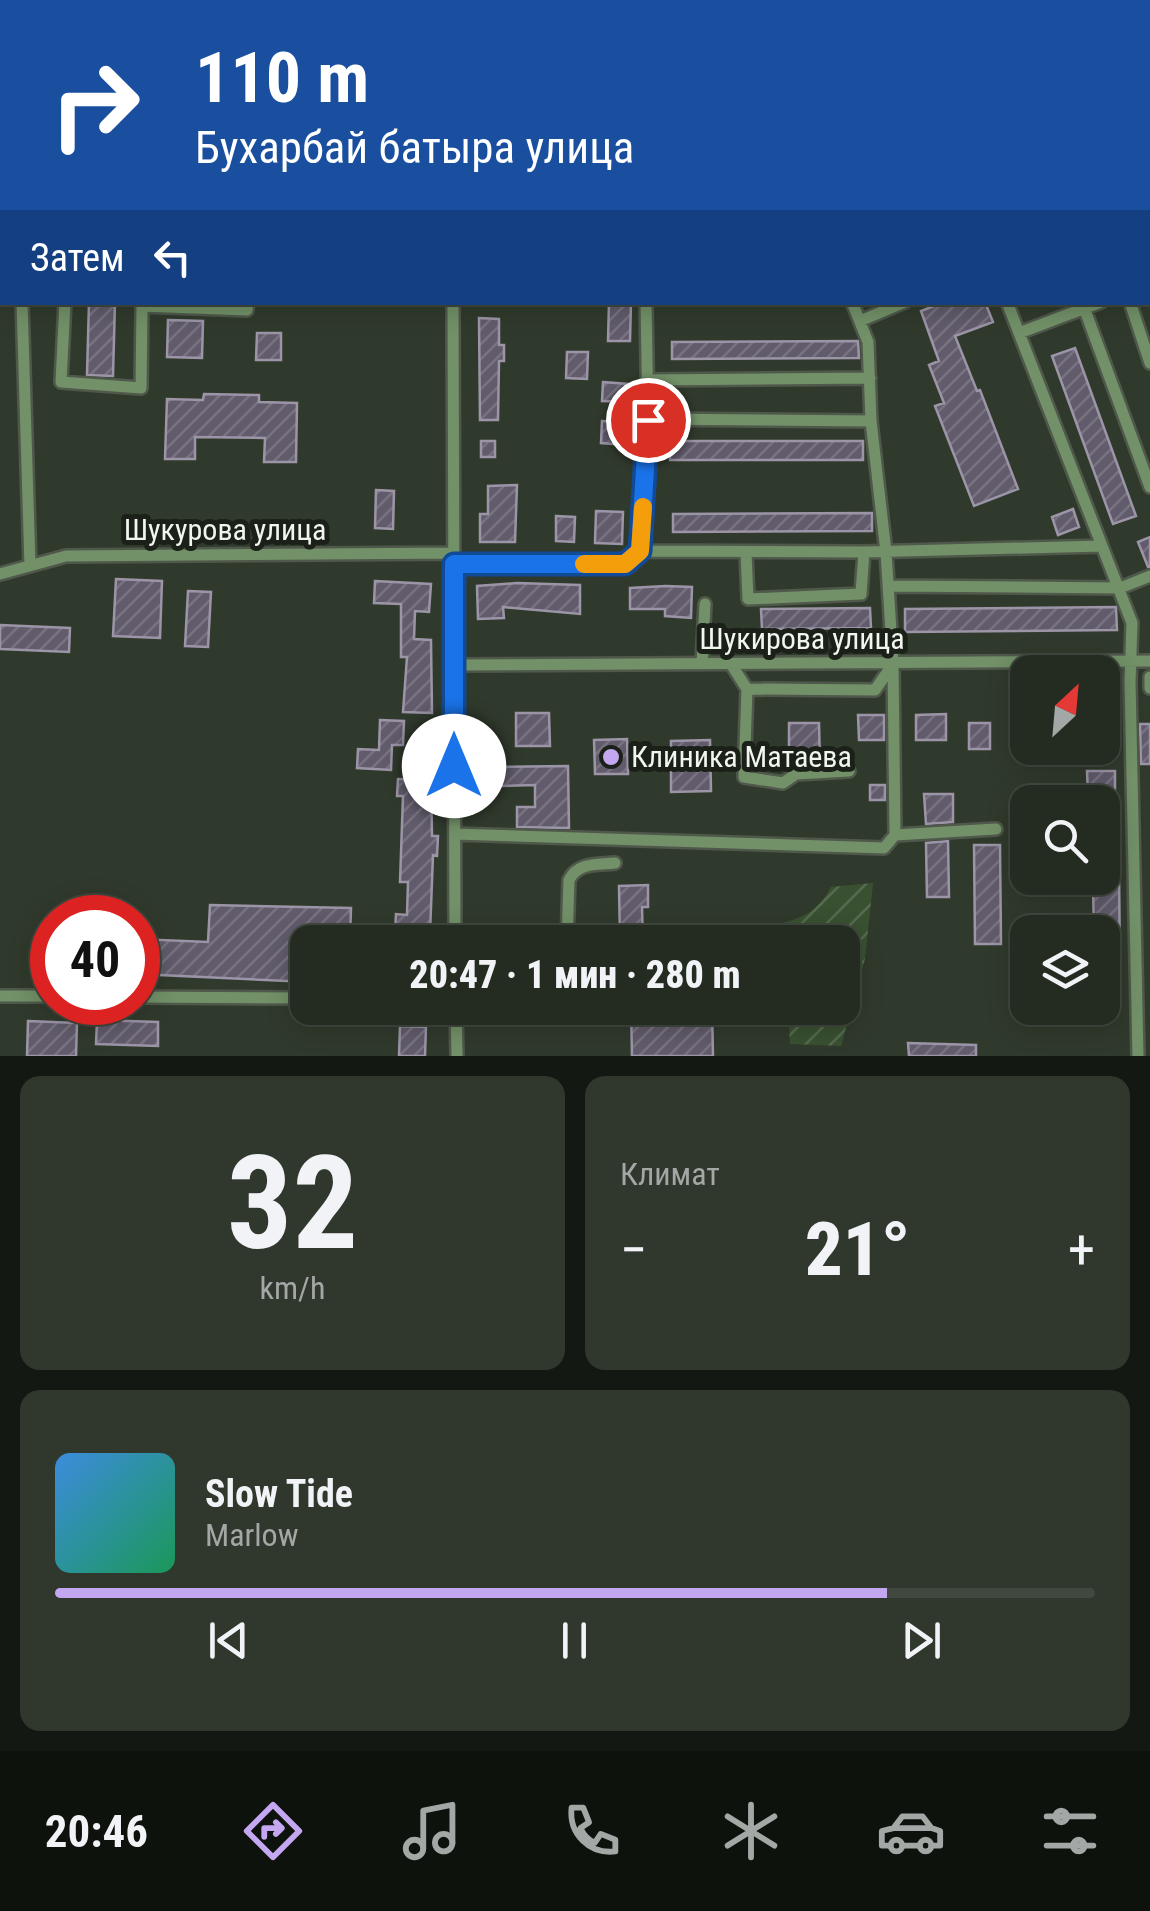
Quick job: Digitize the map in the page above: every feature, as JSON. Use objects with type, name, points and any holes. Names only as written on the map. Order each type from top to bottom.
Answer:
[{"type":"street","points":[[22,305],[30,566]]},
{"type":"street","points":[[65,305],[61,382],[141,388],[142,306],[247,310],[248,305]]},
{"type":"street","points":[[453,305],[455,925]]},
{"type":"street","points":[[640,551],[648,420],[646,305]]},
{"type":"street","points":[[455,834],[884,848],[895,835],[893,664],[886,552],[868,342],[853,305]]},
{"type":"street","points":[[860,321],[898,305]]},
{"type":"street","points":[[1008,305],[1132,623],[1138,1056]]},
{"type":"street","points":[[1019,333],[1083,305],[1150,487]]},
{"type":"street","points":[[1131,305],[1150,362]]},
{"type":"street","points":[[647,380],[870,378]]},
{"type":"street","points":[[648,420],[872,421]]},
{"type":"street","name":"Шукурова улица","points":[[0,574],[66,556],[454,558],[625,564],[640,551],[886,552],[1102,546]]},
{"type":"street","points":[[746,553],[748,599],[861,594],[864,552]]},
{"type":"street","points":[[888,586],[1120,588],[1150,576]]},
{"type":"street","points":[[702,664],[704,604]]},
{"type":"street","name":"Шукирова улица","points":[[454,665],[1150,661]]},
{"type":"street","points":[[731,664],[747,689],[744,778],[783,784],[796,774],[849,771]]},
{"type":"street","points":[[747,689],[875,690],[893,664]]},
{"type":"street","points":[[1150,677],[1150,688]]},
{"type":"street","points":[[895,835],[996,829]]},
{"type":"street","points":[[567,925],[573,871],[615,864]]},
{"type":"street","points":[[0,996],[30,996]]},
{"type":"street","points":[[160,997],[290,998]]},
{"type":"street","points":[[456,1025],[457,1056]]},
{"type":"green space","points":[[873,883],[860,977],[860,925],[781,925],[811,911],[831,887]]},
{"type":"green space","points":[[789,1025],[847,1025],[841,1046],[790,1044]]},
{"type":"building","points":[[89,305],[115,305],[113,376],[87,375]]},
{"type":"building","points":[[609,305],[631,305],[630,341],[608,341]]},
{"type":"building","points":[[936,305],[986,305],[993,322],[955,336],[1018,489],[974,506],[935,406],[944,403],[929,365],[939,361],[921,311]]},
{"type":"building","points":[[479,318],[499,319],[499,345],[504,345],[504,361],[499,361],[498,420],[480,420]]},
{"type":"building","points":[[168,320],[203,321],[202,358],[167,357]]},
{"type":"building","points":[[257,333],[281,333],[281,360],[256,360]]},
{"type":"building","points":[[858,341],[859,358],[672,359],[672,342]]},
{"type":"building","points":[[1075,348],[1136,516],[1113,524],[1052,356]]},
{"type":"building","points":[[567,352],[588,352],[587,379],[566,378]]},
{"type":"building","points":[[603,382],[628,384],[626,402],[602,401]]},
{"type":"building","points":[[204,394],[259,395],[259,402],[297,403],[296,462],[264,462],[265,438],[195,437],[195,459],[165,459],[167,399],[203,400]]},
{"type":"building","points":[[602,421],[626,422],[625,445],[601,443]]},
{"type":"building","points":[[481,441],[495,441],[495,457],[481,457]]},
{"type":"building","points":[[670,441],[863,441],[863,460],[670,460]]},
{"type":"building","points":[[517,485],[515,542],[480,542],[480,514],[488,514],[488,486]]},
{"type":"building","points":[[376,490],[394,491],[393,529],[375,528]]},
{"type":"building","points":[[1073,509],[1079,527],[1058,535],[1052,517]]},
{"type":"building","points":[[596,511],[623,512],[622,544],[595,543]]},
{"type":"building","points":[[872,513],[872,531],[673,532],[673,514]]},
{"type":"building","points":[[556,516],[575,517],[574,542],[556,541]]},
{"type":"building","points":[[1150,537],[1150,567],[1148,567],[1138,542]]},
{"type":"building","points":[[116,579],[162,581],[160,638],[113,636]]},
{"type":"building","points":[[375,581],[431,584],[429,612],[415,611],[414,639],[431,640],[432,713],[403,712],[407,657],[401,657],[401,604],[374,603]]},
{"type":"building","points":[[580,585],[580,614],[503,607],[504,618],[478,619],[477,586]]},
{"type":"building","points":[[692,587],[691,618],[665,616],[665,609],[630,609],[630,588]]},
{"type":"building","points":[[188,591],[211,592],[208,647],[185,646]]},
{"type":"building","points":[[1116,607],[1117,630],[905,632],[905,609]]},
{"type":"building","points":[[870,608],[871,628],[762,629],[761,609]]},
{"type":"building","points":[[0,625],[70,628],[69,652],[0,649]]},
{"type":"building","points":[[516,713],[549,713],[550,746],[516,746]]},
{"type":"building","points":[[946,714],[946,740],[916,740],[916,715]]},
{"type":"building","points":[[858,715],[884,715],[884,740],[859,740]]},
{"type":"building","points":[[380,720],[404,721],[403,745],[392,745],[391,770],[357,768],[358,749],[379,750]]},
{"type":"building","points":[[789,723],[819,723],[820,763],[789,765]]},
{"type":"building","points":[[969,723],[990,723],[990,749],[969,749]]},
{"type":"building","points":[[1140,724],[1150,724],[1150,764],[1141,764]]},
{"type":"building","name":"Клиника Матаева","points":[[627,739],[628,774],[595,774],[594,740]]},
{"type":"building","points":[[710,740],[711,791],[671,792],[671,741]]},
{"type":"building","points":[[568,766],[569,828],[517,827],[517,807],[535,807],[535,785],[499,786],[498,767]]},
{"type":"building","points":[[1087,771],[1115,771],[1115,785],[1088,785]]},
{"type":"building","points":[[398,779],[431,780],[432,836],[438,836],[437,856],[433,855],[430,925],[395,925],[396,914],[407,915],[408,882],[400,882],[403,796],[397,796]]},
{"type":"building","points":[[870,785],[885,785],[885,800],[870,800]]},
{"type":"building","points":[[924,794],[953,794],[953,822],[926,824]]},
{"type":"building","points":[[948,841],[949,897],[927,897],[926,843]]},
{"type":"building","points":[[974,845],[1000,845],[1001,944],[975,944]]},
{"type":"building","points":[[648,885],[643,925],[620,925],[619,886]]},
{"type":"building","points":[[1093,895],[1119,895],[1119,915],[1094,915]]},
{"type":"building","points":[[210,905],[351,908],[350,925],[290,925],[290,981],[160,975],[160,940],[208,942]]},
{"type":"building","points":[[28,1021],[30,1025],[77,1025],[76,1056],[27,1056]]},
{"type":"building","points":[[97,1025],[158,1025],[158,1046],[96,1044]]},
{"type":"building","points":[[631,1025],[712,1025],[713,1056],[632,1056]]},
{"type":"building","points":[[400,1026],[426,1027],[425,1056],[399,1056]]},
{"type":"building","points":[[908,1043],[976,1045],[976,1056],[909,1056]]},
{"type":"slow traffic","points":[[584,564],[625,564],[640,551],[643,507]]},
{"type":"place","name":"Клиника Матаева","points":[[611,757]]},
{"type":"route","points":[[454,766],[454,564],[625,564],[640,551],[648,420]]}]
